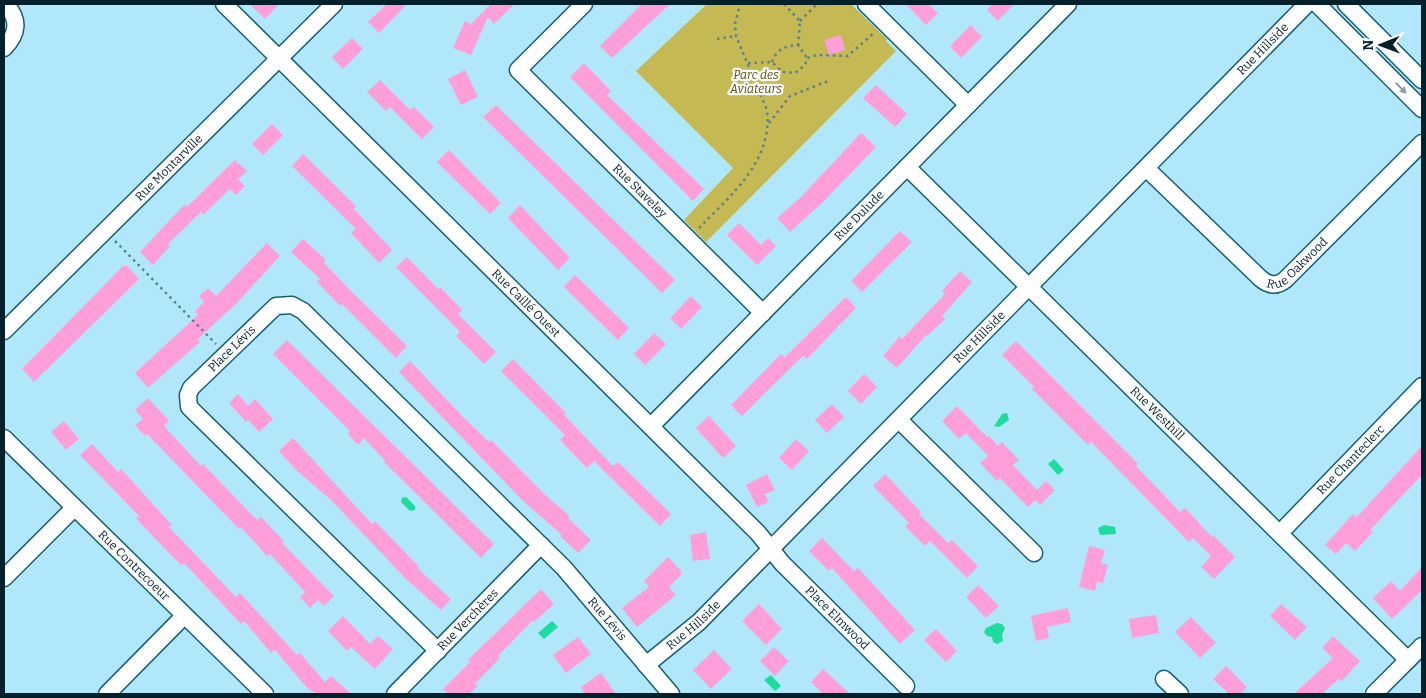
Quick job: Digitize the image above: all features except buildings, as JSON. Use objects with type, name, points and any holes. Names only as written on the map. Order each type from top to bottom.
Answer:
[{"type":"street","points":[[4,48],[12,40],[16,28],[14,15],[5,4]]},
{"type":"street","name":"Rue Caillé Ouest","points":[[224,4],[772,548]]},
{"type":"street","name":"Rue Montarville","points":[[4,330],[334,4]]},
{"type":"street","name":"Rue Staveley","points":[[584,4],[518,70],[763,313]]},
{"type":"street","points":[[866,4],[968,104]]},
{"type":"street","name":"Rue Dulude","points":[[651,426],[1068,4]]},
{"type":"street","name":"Rue Hillside","points":[[646,665],[698,622],[772,548],[1307,4]]},
{"type":"street","points":[[1317,4],[1422,109]]},
{"type":"street","points":[[1346,4],[1422,80]]},
{"type":"street","name":"Rue Oakwood","points":[[1146,168],[1260,278],[1268,284],[1276,285],[1286,280],[1422,143]]},
{"type":"street","name":"Rue Westhill","points":[[907,167],[1408,660]]},
{"type":"street","name":"Place Lévis","points":[[438,651],[191,410],[188,399],[191,388],[272,308],[284,304],[300,308],[541,545]]},
{"type":"street","name":"Rue Chanteclerc","points":[[1280,533],[1422,386]]},
{"type":"street","points":[[899,420],[1034,553]]},
{"type":"street","name":"Rue Contrecoeur","points":[[4,438],[265,694]]},
{"type":"street","points":[[4,578],[74,508]]},
{"type":"street","name":"Rue Verchères","points":[[394,694],[541,545]]},
{"type":"street","name":"Rue Lévis","points":[[541,545],[591,598],[671,694]]},
{"type":"street","name":"Place Elmwood","points":[[772,548],[782,563],[906,686]]},
{"type":"street","points":[[107,694],[184,616]]},
{"type":"street","points":[[1374,694],[1422,646]]},
{"type":"street","points":[[1164,678],[1180,694]]},
{"type":"path","points":[[740,4],[735,24],[736,36],[763,97],[769,123]]},
{"type":"path","points":[[784,4],[800,21]]},
{"type":"path","points":[[807,58],[798,45],[800,21],[817,4]]},
{"type":"path","points":[[772,62],[777,68],[789,74],[801,70],[807,58],[817,55],[848,56],[886,23]]},
{"type":"path","points":[[717,39],[736,36]]},
{"type":"path","points":[[772,62],[781,49],[798,45]]},
{"type":"path","points":[[748,63],[772,62]]},
{"type":"path","points":[[689,238],[735,191],[752,169],[762,152],[769,123],[790,96],[828,82]]},
{"type":"path","points":[[114,240],[226,354]]},
{"type":"green space","name":"Parc des Aviateurs","points":[[707,4],[851,4],[887,39],[886,41],[896,51],[706,242],[684,220],[733,168],[636,71]]},
{"type":"shaded area","points":[[1007,413],[1009,420],[999,427],[994,426],[1002,414]]},
{"type":"shaded area","points":[[1054,459],[1064,470],[1058,475],[1048,464]]},
{"type":"shaded area","points":[[406,497],[415,506],[415,510],[410,511],[401,502],[402,498]]},
{"type":"shaded area","points":[[1104,525],[1115,527],[1116,534],[1100,535],[1098,528]]},
{"type":"shaded area","points":[[552,621],[558,627],[544,639],[538,633]]},
{"type":"shaded area","points":[[997,623],[1002,624],[1005,628],[1002,635],[1003,641],[997,644],[993,642],[992,637],[987,636],[984,632],[986,628]]},
{"type":"shaded area","points":[[771,675],[781,686],[775,691],[764,680]]}]
